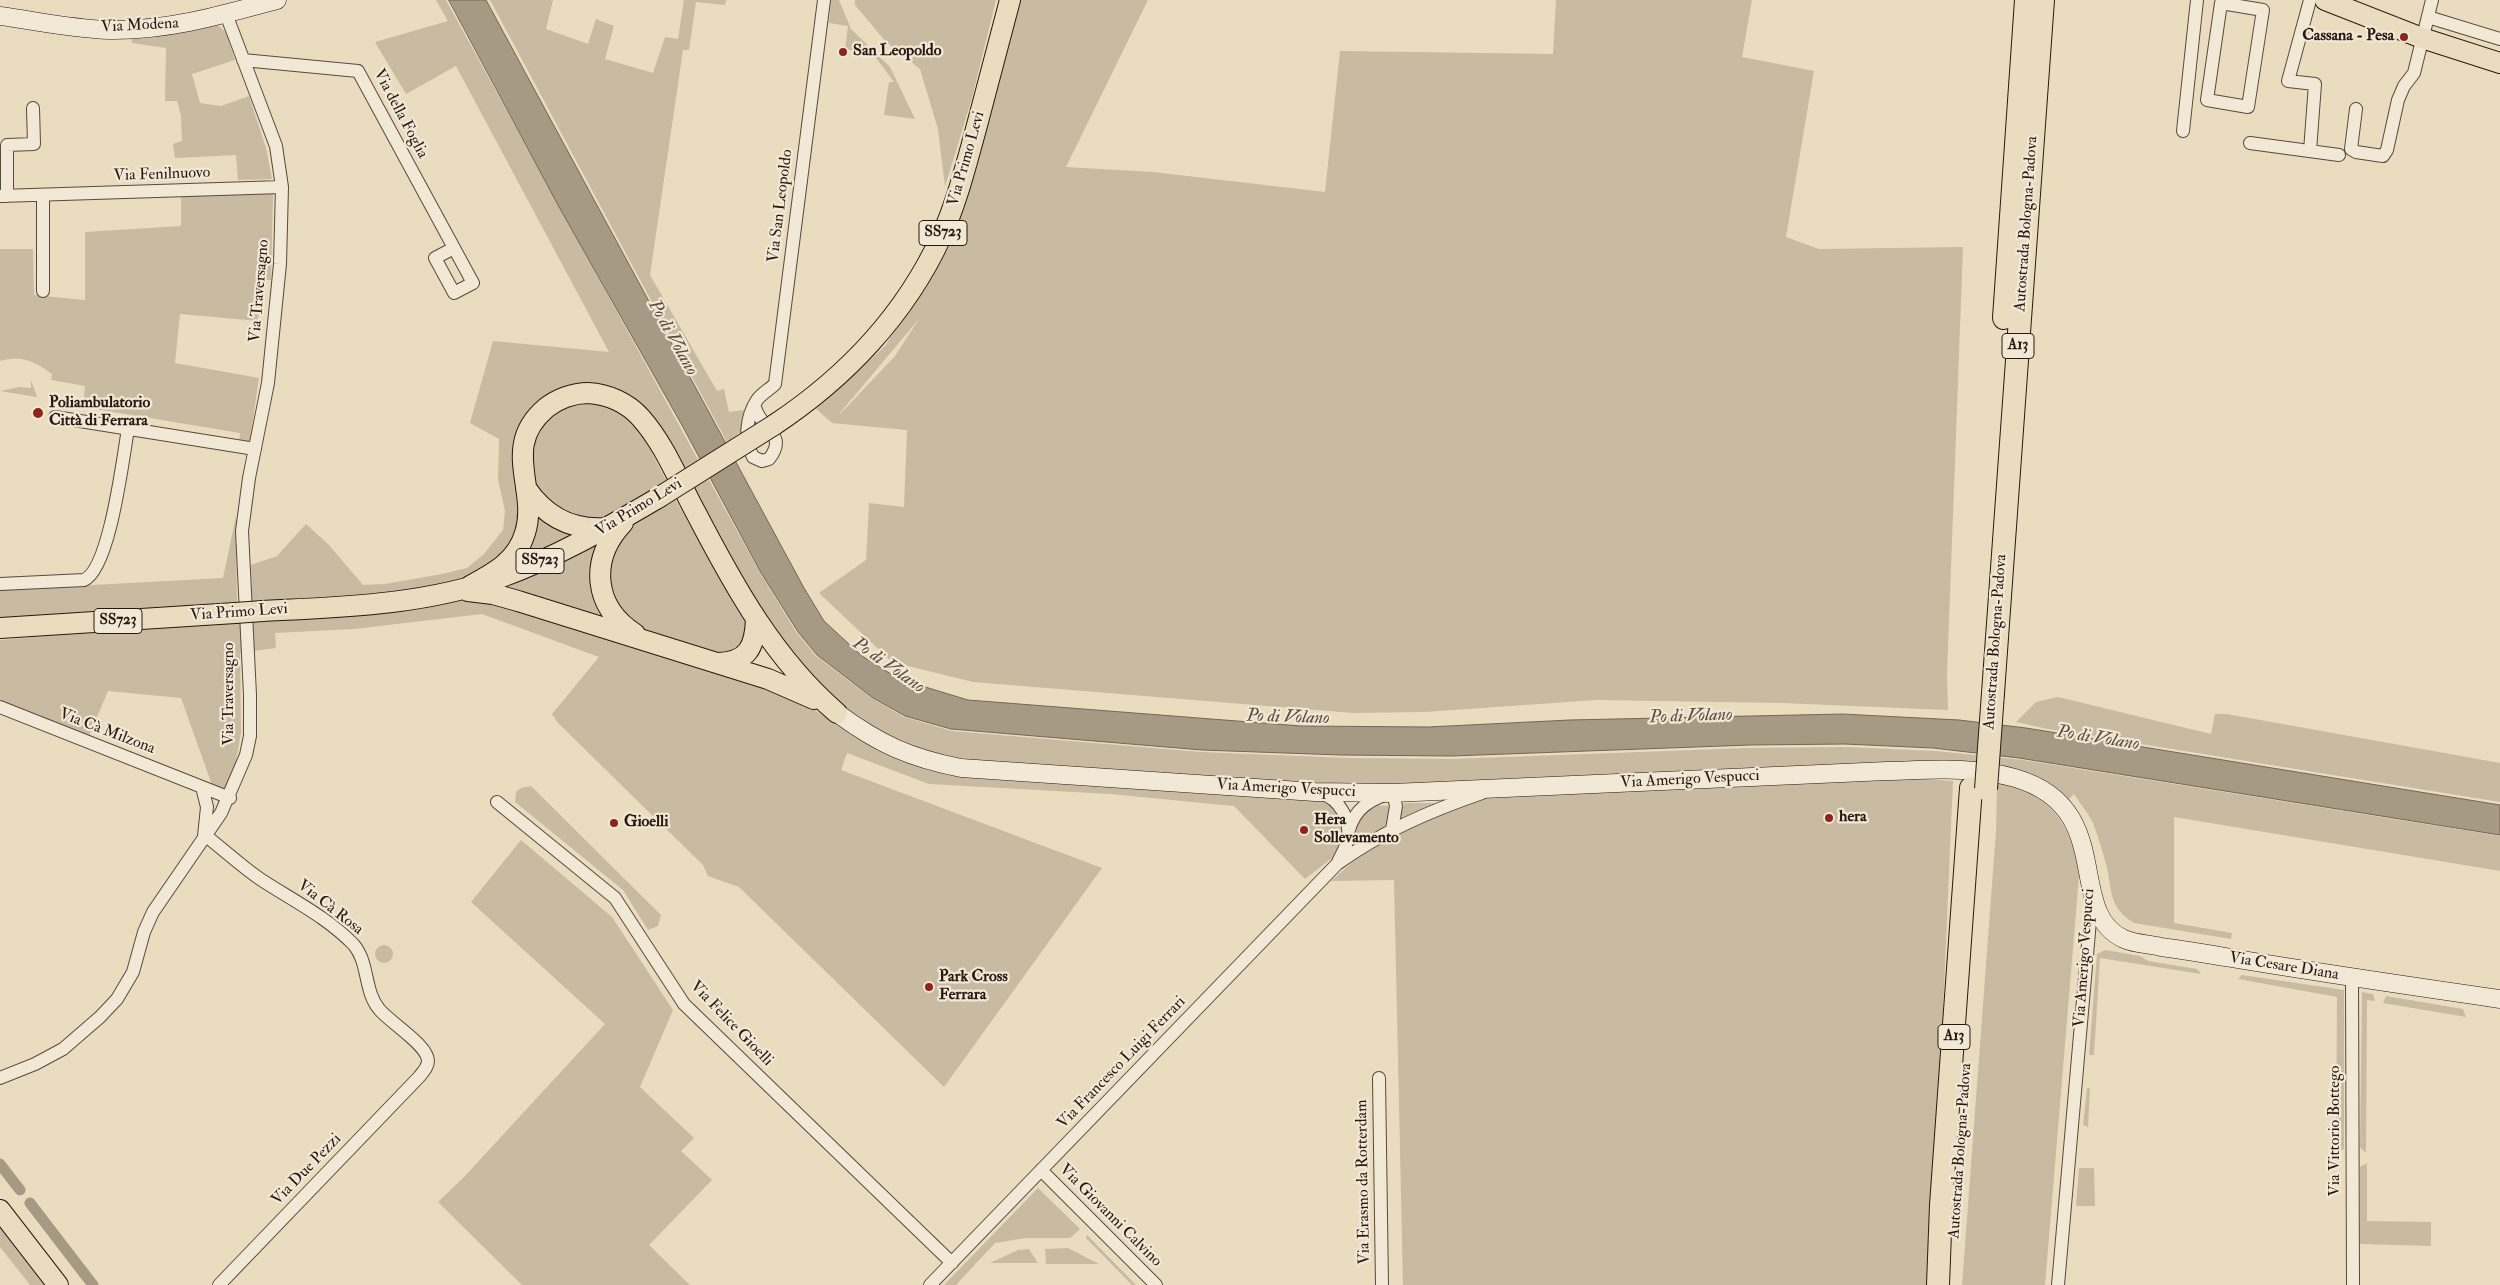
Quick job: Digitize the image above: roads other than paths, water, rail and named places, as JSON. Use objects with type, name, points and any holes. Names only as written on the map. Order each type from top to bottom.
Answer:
[{"type":"highway","name":"Autostrada Bologna-Padova","points":[[1985,693],[2026,0]]},
{"type":"highway","name":"Autostrada Bologna-Padova","points":[[1938,1285],[1942,1195],[1978,789],[2043,0]]},
{"type":"highway","name":"Autostrada Bologna-Padova","points":[[1952,1285],[1978,789]]},
{"type":"main road","name":"Via Modena","points":[[0,16],[86,28],[123,30],[174,25],[226,14],[277,0]]},
{"type":"main road","name":"Via Primo Levi","points":[[0,628],[374,604],[462,588],[498,578],[547,558],[606,528],[658,498],[774,425],[817,393],[866,349],[902,304],[930,258],[947,224],[960,187],[1010,0]]},
{"type":"main road","points":[[2325,0],[2422,38],[2500,63]]},
{"type":"main road","points":[[462,588],[500,569],[512,558],[526,532],[528,517],[522,461],[528,432],[538,415],[551,404],[564,398],[582,393],[598,394],[629,407],[642,418],[756,619],[779,653],[812,692],[836,713]]},
{"type":"main road","points":[[525,486],[533,498],[552,517],[581,528],[606,528]]},
{"type":"main road","points":[[637,511],[611,536],[605,546],[600,568],[601,583],[608,607],[616,619],[637,636],[660,646]]},
{"type":"main road","points":[[462,588],[493,594],[768,679],[806,694],[836,713]]},
{"type":"main road","points":[[717,663],[734,661],[749,650],[754,642],[756,619]]},
{"type":"main road","points":[[756,619],[763,641],[768,679]]},
{"type":"main road","name":"Via Amerigo Vespucci","points":[[836,713],[876,740],[898,751],[924,761],[961,768],[1316,792],[1393,793],[1493,790],[1887,771],[1938,770],[2001,774],[2030,783],[2047,793],[2070,815],[2084,847],[2092,895]]},
{"type":"main road","name":"Via Cesare Diana","points":[[2092,895],[2095,908],[2108,928],[2117,935],[2134,942],[2352,978],[2500,999]]},
{"type":"main road","points":[[0,1210],[58,1285]]},
{"type":"street","name":"Via San Leopoldo","points":[[755,407],[758,399],[775,384],[824,0]]},
{"type":"street","points":[[2183,131],[2197,0]]},
{"type":"street","points":[[2310,0],[2288,81],[2315,84],[2310,152]]},
{"type":"street","points":[[2356,109],[2351,149],[2356,152],[2383,156],[2387,150],[2398,100],[2404,86],[2414,73],[2432,0]]},
{"type":"street","points":[[2221,3],[2263,10],[2248,107],[2206,100],[2212,67],[2221,3]]},
{"type":"street","name":"Via Traversagno","points":[[0,1078],[24,1070],[63,1049],[109,1008],[123,991],[133,972],[144,932],[153,912],[230,798],[246,755],[250,736],[250,695],[242,546],[246,494],[268,383],[275,324],[281,238],[282,187],[276,146],[226,14]]},
{"type":"street","points":[[2428,17],[2500,39]]},
{"type":"street","name":"Via della Foglia","points":[[243,60],[358,71],[454,248]]},
{"type":"street","points":[[2190,64],[2212,67]]},
{"type":"street","name":"Via Fenilnuovo","points":[[33,108],[34,144],[7,145],[4,196],[282,187]]},
{"type":"street","points":[[2250,143],[2339,155]]},
{"type":"street","points":[[42,194],[43,291]]},
{"type":"street","points":[[55,417],[255,449]]},
{"type":"street","points":[[0,584],[84,580],[92,575],[108,540],[128,429]]},
{"type":"street","name":"Via Cà Milzona","points":[[0,707],[230,798]]},
{"type":"street","points":[[202,787],[207,807],[204,839]]},
{"type":"street","name":"Via Francesco Luigi Ferrari","points":[[930,1285],[1337,864],[1392,830],[1444,806],[1493,790]]},
{"type":"street","points":[[1316,792],[1328,796],[1335,801],[1347,819],[1349,830]]},
{"type":"street","points":[[1392,830],[1396,806],[1393,793]]},
{"type":"street","name":"Via Francesco Luigi Ferrari","points":[[1337,864],[1347,842],[1349,830],[1356,812],[1382,795],[1393,793]]},
{"type":"street","name":"Via Felice Gioelli","points":[[497,802],[615,898],[684,1004],[952,1263]]},
{"type":"street","name":"Via Cà Rosa","points":[[204,839],[260,879],[304,905],[354,946],[362,959],[371,995],[378,1009],[427,1055],[427,1067],[419,1077]]},
{"type":"street","name":"Via Amerigo Vespucci","points":[[2058,1285],[2092,895]]},
{"type":"street","name":"Via Vittorio Bottego","points":[[2352,978],[2353,1285]]},
{"type":"street","name":"Via Due Pezzi","points":[[219,1285],[419,1077]]},
{"type":"street","name":"Via Erasmo da Rotterdam","points":[[1379,1078],[1382,1285]]},
{"type":"street","name":"Via Giovanni Calvino","points":[[1041,1170],[1156,1285]]},
{"type":"waterway","points":[[0,1164],[20,1190]]},
{"type":"waterway","points":[[30,1203],[93,1285]]},
{"type":"place","name":"Cassana - Pesa","points":[[2404,37]]},
{"type":"place","name":"San Leopoldo","points":[[843,52]]},
{"type":"place","name":"Poliambulatorio Città di Ferrara","points":[[38,413]]},
{"type":"place","name":"hera","points":[[1829,818]]},
{"type":"place","name":"Gioelli","points":[[614,823]]},
{"type":"place","name":"Hera Sollevamento","points":[[1304,830]]},
{"type":"place","name":"Park Cross Ferrara","points":[[929,987]]},
{"type":"water label","name":"Po di Volano","points":[[672,338]]},
{"type":"water label","name":"Po di Volano","points":[[888,666]]},
{"type":"water label","name":"Po di Volano","points":[[1691,717]]},
{"type":"water label","name":"Po di Volano","points":[[1288,718]]},
{"type":"water label","name":"Po di Volano","points":[[2098,739]]}]
